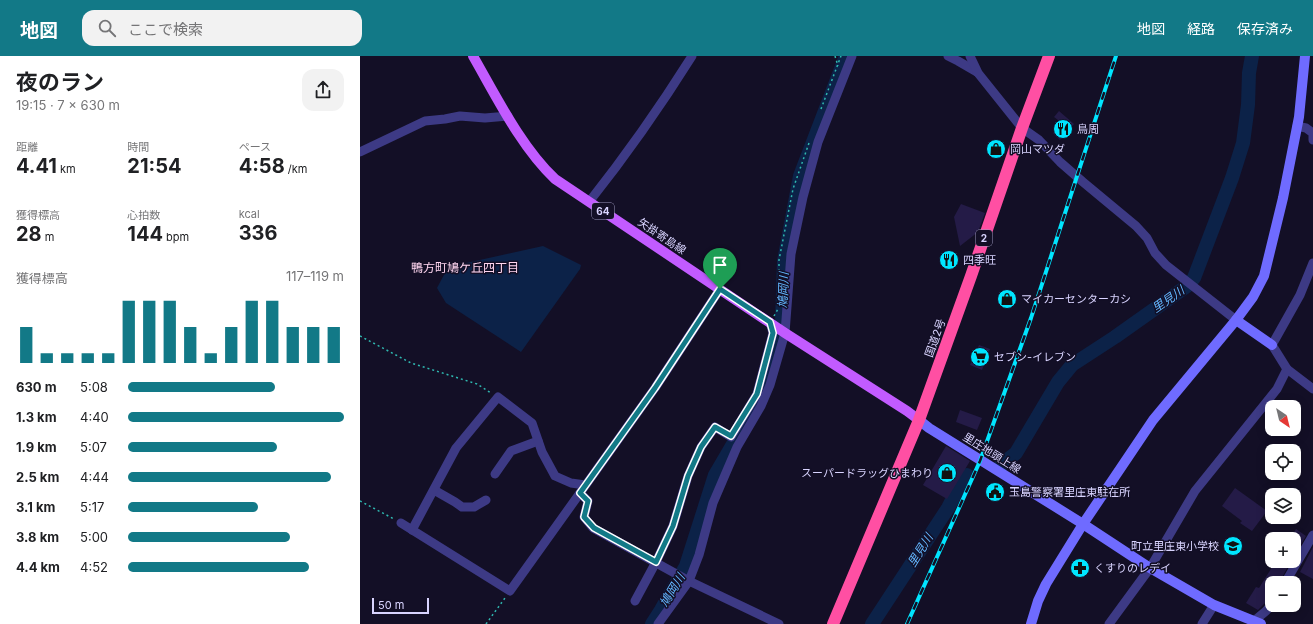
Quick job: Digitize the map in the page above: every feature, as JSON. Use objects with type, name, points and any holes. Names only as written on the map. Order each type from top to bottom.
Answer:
[{"type":"highway","name":"国道2号","points":[[833,624],[919,420],[1022,128],[1049,56]]},
{"type":"main road","name":"矢掛寄島線","points":[[473,56],[508,116],[535,158],[555,179],[785,333],[907,410],[919,420]]},
{"type":"street","points":[[589,202],[625,157],[663,102],[692,56]]},
{"type":"street","points":[[658,624],[689,581],[699,554],[713,503],[737,447],[761,406],[770,385],[785,333],[791,254],[803,196],[818,142],[852,56]]},
{"type":"street","points":[[948,56],[978,73]]},
{"type":"street","points":[[970,56],[978,73],[1022,128],[1039,140],[1093,191],[1136,226],[1147,238],[1155,253],[1166,265],[1236,320],[1272,345],[1287,369],[1313,389]]},
{"type":"street","points":[[1031,624],[1038,601],[1046,584],[1083,524],[1153,420],[1253,298],[1264,276],[1283,198],[1297,126],[1305,56]]},
{"type":"street","points":[[360,152],[425,121],[460,116],[485,118],[508,116]]},
{"type":"street","points":[[1297,126],[1306,128],[1313,133],[1313,140]]},
{"type":"street","points":[[1272,345],[1300,295],[1313,263]]},
{"type":"street","points":[[401,523],[510,591],[655,388],[720,289]]},
{"type":"street","points":[[635,601],[673,526],[688,476],[701,447],[715,427],[731,436],[757,394],[773,333],[772,324]]},
{"type":"street","points":[[1109,624],[1150,568],[1195,492],[1277,388],[1287,369]]},
{"type":"street","points":[[412,530],[456,448],[498,397],[532,423],[542,452],[555,476],[583,489],[588,501],[584,517],[594,528],[689,581],[779,624]]},
{"type":"street","name":"里庄地頭上線","points":[[919,420],[980,461],[1083,524],[1150,568],[1214,605],[1258,622]]},
{"type":"street","points":[[495,474],[511,450],[538,441]]},
{"type":"street","points":[[434,490],[462,507],[474,507],[486,500]]},
{"type":"street","points":[[1289,576],[1313,535]]},
{"type":"street","points":[[1202,624],[1214,605]]},
{"type":"street","points":[[1258,622],[1265,612]]},
{"type":"path","points":[[834,56],[838,66]]},
{"type":"path","points":[[360,336],[411,363],[477,384],[498,397]]},
{"type":"path","points":[[360,501],[401,523]]},
{"type":"path","points":[[486,624],[510,591]]},
{"type":"water","points":[[543,246],[581,265],[580,269],[521,352],[446,303],[437,288],[446,271],[457,265]]},
{"type":"building","name":"鳥周","points":[[1059,111],[1074,124],[1060,140],[1053,133],[1062,123],[1054,117]]},
{"type":"building","points":[[961,204],[985,213],[978,232],[960,246],[954,217]]},
{"type":"building","name":"セブン-イレブン","points":[[979,345],[990,349],[982,370],[970,365]]},
{"type":"building","points":[[960,410],[982,418],[977,430],[956,422]]},
{"type":"building","name":"スーパードラッグひまわり","points":[[946,446],[970,461],[947,499],[923,485]]},
{"type":"building","points":[[1235,488],[1265,510],[1265,514],[1252,531],[1240,523],[1242,521],[1222,506]]},
{"type":"building","points":[[1301,532],[1306,536],[1301,544]]},
{"type":"building","points":[[1313,547],[1313,579],[1300,572]]},
{"type":"building","points":[[1272,568],[1287,568],[1283,576],[1267,576]]},
{"type":"building","points":[[1265,578],[1265,603],[1258,610],[1246,603],[1256,587],[1259,588]]},
{"type":"waterway","name":"鳩岡川","points":[[652,624],[686,566],[715,475],[760,398],[782,321],[784,261],[800,176],[846,56]]},
{"type":"waterway","name":"里見川","points":[[1001,465],[1016,453],[1058,382],[1072,365],[1115,337],[1187,286],[1194,278],[1232,178],[1243,143],[1248,105],[1249,73],[1252,56]]},
{"type":"waterway","name":"里見川","points":[[872,624],[948,508],[964,477],[967,475]]},
{"type":"railway","points":[[907,624],[980,461],[1031,318],[1116,56]]},
{"type":"place","name":"鳥周","points":[[1063,129]]},
{"type":"place","name":"岡山マツダ","points":[[996,149]]},
{"type":"place","name":"四季旺","points":[[949,260]]},
{"type":"place","name":"マイカーセンターカシ","points":[[1007,299]]},
{"type":"place","name":"セブン-イレブン","points":[[980,357]]},
{"type":"place","name":"スーパードラッグひまわり","points":[[947,473]]},
{"type":"place","name":"玉島警察署里庄東駐在所","points":[[995,492]]},
{"type":"place","name":"町立里庄東小学校","points":[[1233,546]]},
{"type":"place","name":"くすりのレデイ","points":[[1080,568]]},
{"type":"district","name":"鴨方町鳩ケ丘四丁目","points":[[465,267]]},
{"type":"route","points":[[720,289],[770,322],[773,333],[757,394],[731,436],[715,427],[701,447],[688,476],[673,526],[656,562],[594,528],[584,517],[588,501],[580,493],[655,388],[720,289]]}]
